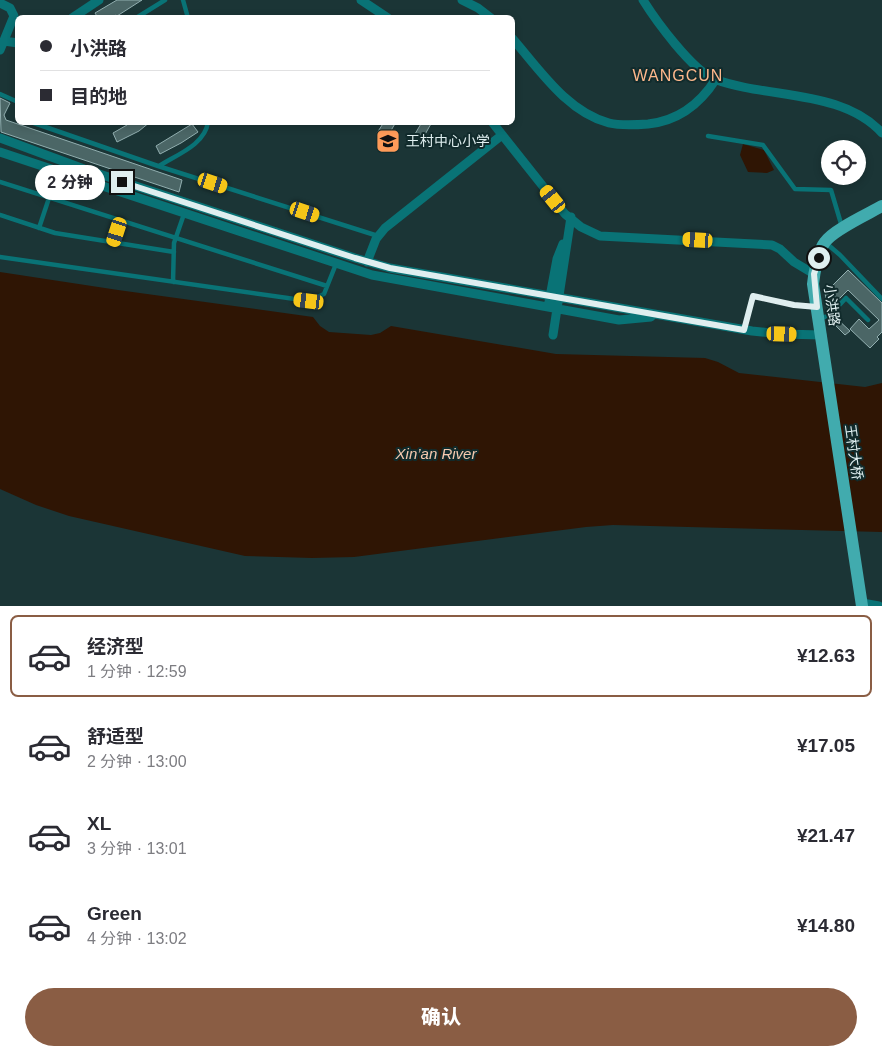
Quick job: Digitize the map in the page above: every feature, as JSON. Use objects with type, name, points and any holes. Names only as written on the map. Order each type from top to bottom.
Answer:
[{"type":"main road","points":[[825,242],[842,228],[882,206]]},
{"type":"main road","name":"小洪路","points":[[824,352],[814,274],[825,242]]},
{"type":"main road","name":"王村大桥","points":[[824,352],[862,604]]},
{"type":"street","points":[[76,15],[99,0]]},
{"type":"street","points":[[361,0],[384,15]]},
{"type":"street","points":[[462,0],[487,15]]},
{"type":"street","points":[[642,0],[659,24],[694,64],[716,79],[842,106],[866,118],[882,133]]},
{"type":"street","points":[[0,3],[10,8],[14,16],[2,46],[15,44]]},
{"type":"street","points":[[515,42],[544,76],[568,99],[592,117],[610,124],[657,123],[674,117],[703,97],[716,79]]},
{"type":"street","points":[[494,125],[559,206],[572,219],[600,236],[772,245],[814,274]]},
{"type":"street","points":[[367,262],[378,236],[385,228],[502,135]]},
{"type":"street","points":[[0,138],[84,169],[367,262],[405,271],[744,330],[782,334],[822,335]]},
{"type":"street","points":[[0,152],[336,264],[403,282],[619,320],[664,316]]},
{"type":"street","points":[[548,307],[557,259],[572,219]]},
{"type":"street","points":[[553,335],[572,219]]},
{"type":"street","points":[[862,604],[879,606]]},
{"type":"lane","points":[[141,15],[165,0]]},
{"type":"lane","points":[[183,0],[187,15]]},
{"type":"lane","points":[[0,94],[15,101]]},
{"type":"lane","points":[[46,125],[158,166],[378,236]]},
{"type":"lane","points":[[158,166],[198,142],[206,132],[207,125]]},
{"type":"lane","points":[[708,136],[763,145],[795,189],[831,190],[842,228]]},
{"type":"lane","points":[[0,182],[327,286]]},
{"type":"lane","points":[[39,228],[49,198]]},
{"type":"lane","points":[[172,282],[176,238],[184,214]]},
{"type":"lane","points":[[0,215],[55,233],[113,244],[174,252]]},
{"type":"lane","points":[[113,244],[121,221]]},
{"type":"lane","points":[[825,242],[882,299]]},
{"type":"lane","points":[[0,257],[309,301],[324,294],[336,264]]},
{"type":"lane","points":[[744,330],[753,296],[794,305],[829,316],[846,298],[868,320]]},
{"type":"water","points":[[743,144],[764,150],[774,170],[767,173],[748,172],[740,155]]},
{"type":"water","name":"Xin’an River","points":[[0,272],[313,317],[320,326],[329,332],[371,335],[380,333],[391,326],[556,354],[705,358],[718,362],[739,373],[865,387],[882,383],[882,532],[613,525],[354,557],[312,558],[245,556],[69,516],[36,505],[0,489]]},
{"type":"building","points":[[117,0],[142,0],[119,15],[96,15],[95,13]]},
{"type":"building","points":[[0,98],[10,103],[4,115],[6,120],[15,123],[15,125],[21,125],[182,180],[179,192],[1,132]]},
{"type":"building","points":[[127,125],[146,125],[139,131],[117,142],[113,133]]},
{"type":"building","points":[[190,125],[193,125],[198,132],[160,154],[156,146]]},
{"type":"building","points":[[382,125],[394,125],[386,139],[377,133]]},
{"type":"building","points":[[420,125],[430,125],[423,138],[415,134]]},
{"type":"building","points":[[848,270],[882,303],[882,332],[877,337],[879,339],[870,348],[850,329],[859,319],[869,329],[879,320],[848,290],[828,310],[825,293]]},
{"type":"building","points":[[835,317],[850,331],[845,335],[831,321]]},
{"type":"place","name":"王村中心小学","points":[[388,141]]},
{"type":"district","name":"WANGCUN","points":[[678,75]]},
{"type":"route","points":[[122,182],[390,268],[744,330],[753,296],[794,305],[817,307],[813,284],[819,258]]}]
